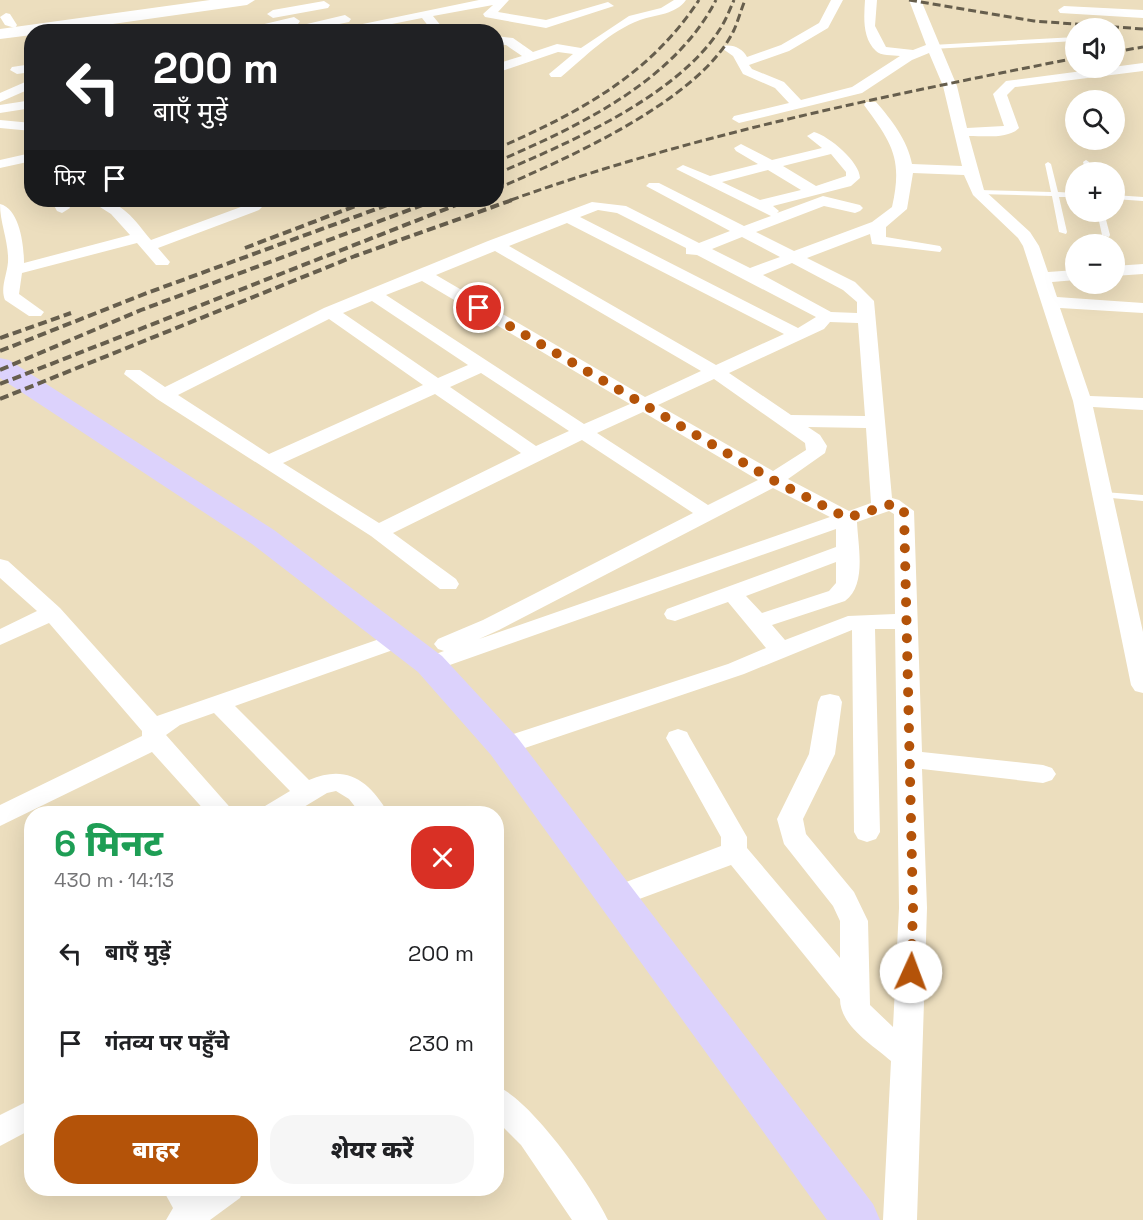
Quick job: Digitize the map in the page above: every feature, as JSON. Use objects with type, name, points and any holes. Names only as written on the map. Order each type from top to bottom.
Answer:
[{"type":"highway","points":[[0,366],[263,537],[416,653],[504,746],[856,1220]]},
{"type":"main road","points":[[4,26],[204,0]]},
{"type":"main road","points":[[4,26],[247,0]]},
{"type":"street","points":[[249,24],[330,9],[446,0]]},
{"type":"street","points":[[372,24],[498,0]]},
{"type":"street","points":[[505,0],[489,14],[546,24],[603,3],[640,16]]},
{"type":"street","points":[[556,74],[602,38],[640,16],[674,6],[680,0]]},
{"type":"street","points":[[742,63],[791,45],[807,33],[824,25],[837,0]]},
{"type":"street","points":[[871,0],[869,26],[881,50],[913,54]]},
{"type":"street","points":[[915,0],[932,47],[950,86],[970,171],[978,192],[1024,235],[1031,246],[1050,302],[1082,401],[1143,685]]},
{"type":"street","points":[[1078,1],[1102,0]]},
{"type":"street","points":[[1078,1],[1094,13]]},
{"type":"street","points":[[297,24],[330,9]]},
{"type":"street","points":[[1064,10],[1143,14]]},
{"type":"street","points":[[425,14],[433,24]]},
{"type":"street","points":[[504,41],[509,41],[529,55]]},
{"type":"street","points":[[739,119],[862,88],[913,54],[932,47]]},
{"type":"street","points":[[504,66],[529,55],[557,48],[583,52]]},
{"type":"street","points":[[729,49],[739,54],[742,63],[758,80],[785,88],[798,105]]},
{"type":"street","points":[[961,132],[1003,131],[1012,128],[1000,94],[1011,84],[1143,67]]},
{"type":"street","points":[[18,70],[24,69]]},
{"type":"street","points":[[0,98],[24,87]]},
{"type":"street","points":[[0,109],[24,105]]},
{"type":"street","points":[[750,274],[878,225],[899,209],[905,168],[901,154],[881,117],[871,105]]},
{"type":"street","points":[[0,124],[24,126]]},
{"type":"street","points":[[759,205],[846,183],[853,178],[853,172],[834,149],[814,136]]},
{"type":"street","points":[[741,147],[814,191]]},
{"type":"street","points":[[708,181],[834,149]]},
{"type":"street","points":[[0,164],[24,159]]},
{"type":"street","points":[[905,168],[970,171]]},
{"type":"street","points":[[683,169],[784,217]]},
{"type":"street","points":[[654,186],[849,286],[865,287],[882,506]]},
{"type":"street","points":[[659,263],[823,201],[855,208]]},
{"type":"street","points":[[164,395],[330,312],[494,244],[597,205],[614,206],[700,248],[822,312],[825,317]]},
{"type":"street","points":[[110,207],[120,213],[142,242],[162,262]]},
{"type":"street","points":[[10,257],[142,242],[254,207]]},
{"type":"street","points":[[0,208],[6,215],[11,296],[35,312]]},
{"type":"street","points":[[568,217],[797,334]]},
{"type":"street","points":[[878,225],[878,241],[934,249]]},
{"type":"street","points":[[416,653],[491,625],[708,514],[773,480],[815,453],[817,446],[813,439],[714,370],[494,244]]},
{"type":"street","points":[[1125,270],[1143,268]]},
{"type":"street","points":[[422,274],[773,480],[847,518]]},
{"type":"street","points":[[1042,278],[1065,276]]},
{"type":"street","points":[[374,295],[581,433],[708,514]]},
{"type":"street","points":[[1050,302],[1143,308]]},
{"type":"street","points":[[330,312],[435,387],[535,454]]},
{"type":"street","points":[[825,317],[866,318]]},
{"type":"street","points":[[378,532],[535,454],[714,370],[818,325],[825,317]]},
{"type":"street","points":[[268,462],[481,366]]},
{"type":"street","points":[[133,374],[378,532],[448,584]]},
{"type":"street","points":[[1082,401],[1143,404]]},
{"type":"street","points":[[787,421],[875,422]]},
{"type":"street","points":[[0,816],[155,735],[171,719],[219,704],[416,653],[892,504],[904,511],[913,908],[900,1220]]},
{"type":"street","points":[[756,623],[837,596],[844,591],[848,583],[847,518]]},
{"type":"street","points":[[675,614],[846,551]]},
{"type":"street","points":[[0,566],[52,614],[216,806]]},
{"type":"street","points":[[732,593],[781,651]]},
{"type":"street","points":[[0,638],[52,614]]},
{"type":"street","points":[[504,746],[781,651],[839,626],[863,621],[906,621]]},
{"type":"street","points":[[863,621],[867,832]]},
{"type":"street","points":[[830,702],[822,754],[790,819],[789,828],[793,837],[844,900],[854,921],[853,994],[855,1008],[863,1019],[908,1057]]},
{"type":"street","points":[[219,704],[308,793]]},
{"type":"street","points":[[678,738],[734,837],[734,850],[853,994]]},
{"type":"street","points":[[910,759],[1043,774]]},
{"type":"street","points":[[286,806],[321,785],[340,781],[358,792],[369,806]]},
{"type":"street","points":[[615,897],[728,855],[734,850]]},
{"type":"street","points":[[504,1107],[532,1135],[591,1220]]},
{"type":"street","points":[[0,1132],[24,1117]]},
{"type":"street","points":[[185,1206],[209,1196]]},
{"type":"lane","points":[[932,47],[1065,40]]},
{"type":"lane","points":[[1048,164],[1063,232]]},
{"type":"lane","points":[[978,192],[1065,194]]},
{"type":"lane","points":[[1125,198],[1143,199]]},
{"type":"lane","points":[[1104,495],[1143,498]]},
{"type":"railway","points":[[504,145],[555,121],[610,90],[658,50],[699,0]]},
{"type":"railway","points":[[504,158],[559,133],[621,99],[675,55],[698,29],[716,0]]},
{"type":"railway","points":[[504,170],[587,133],[619,115],[677,76],[701,53],[722,26],[734,0]]},
{"type":"railway","points":[[504,185],[557,162],[628,125],[692,80],[717,56],[734,30],[745,0]]},
{"type":"railway","points":[[909,0],[1034,21],[1143,29]]},
{"type":"railway","points":[[1125,50],[1143,47]]},
{"type":"railway","points":[[511,200],[650,155],[790,118],[1065,60]]},
{"type":"railway","points":[[504,203],[515,199]]},
{"type":"railway","points":[[245,248],[353,207]]},
{"type":"railway","points":[[0,351],[147,293],[382,207]]},
{"type":"railway","points":[[0,370],[141,310],[417,207]]},
{"type":"railway","points":[[0,384],[451,207]]},
{"type":"railway","points":[[0,399],[355,256],[493,207]]},
{"type":"railway","points":[[0,338],[71,313]]},
{"type":"route","points":[[479,308],[773,480],[847,518],[892,504],[904,511],[913,908],[911,972]]}]
